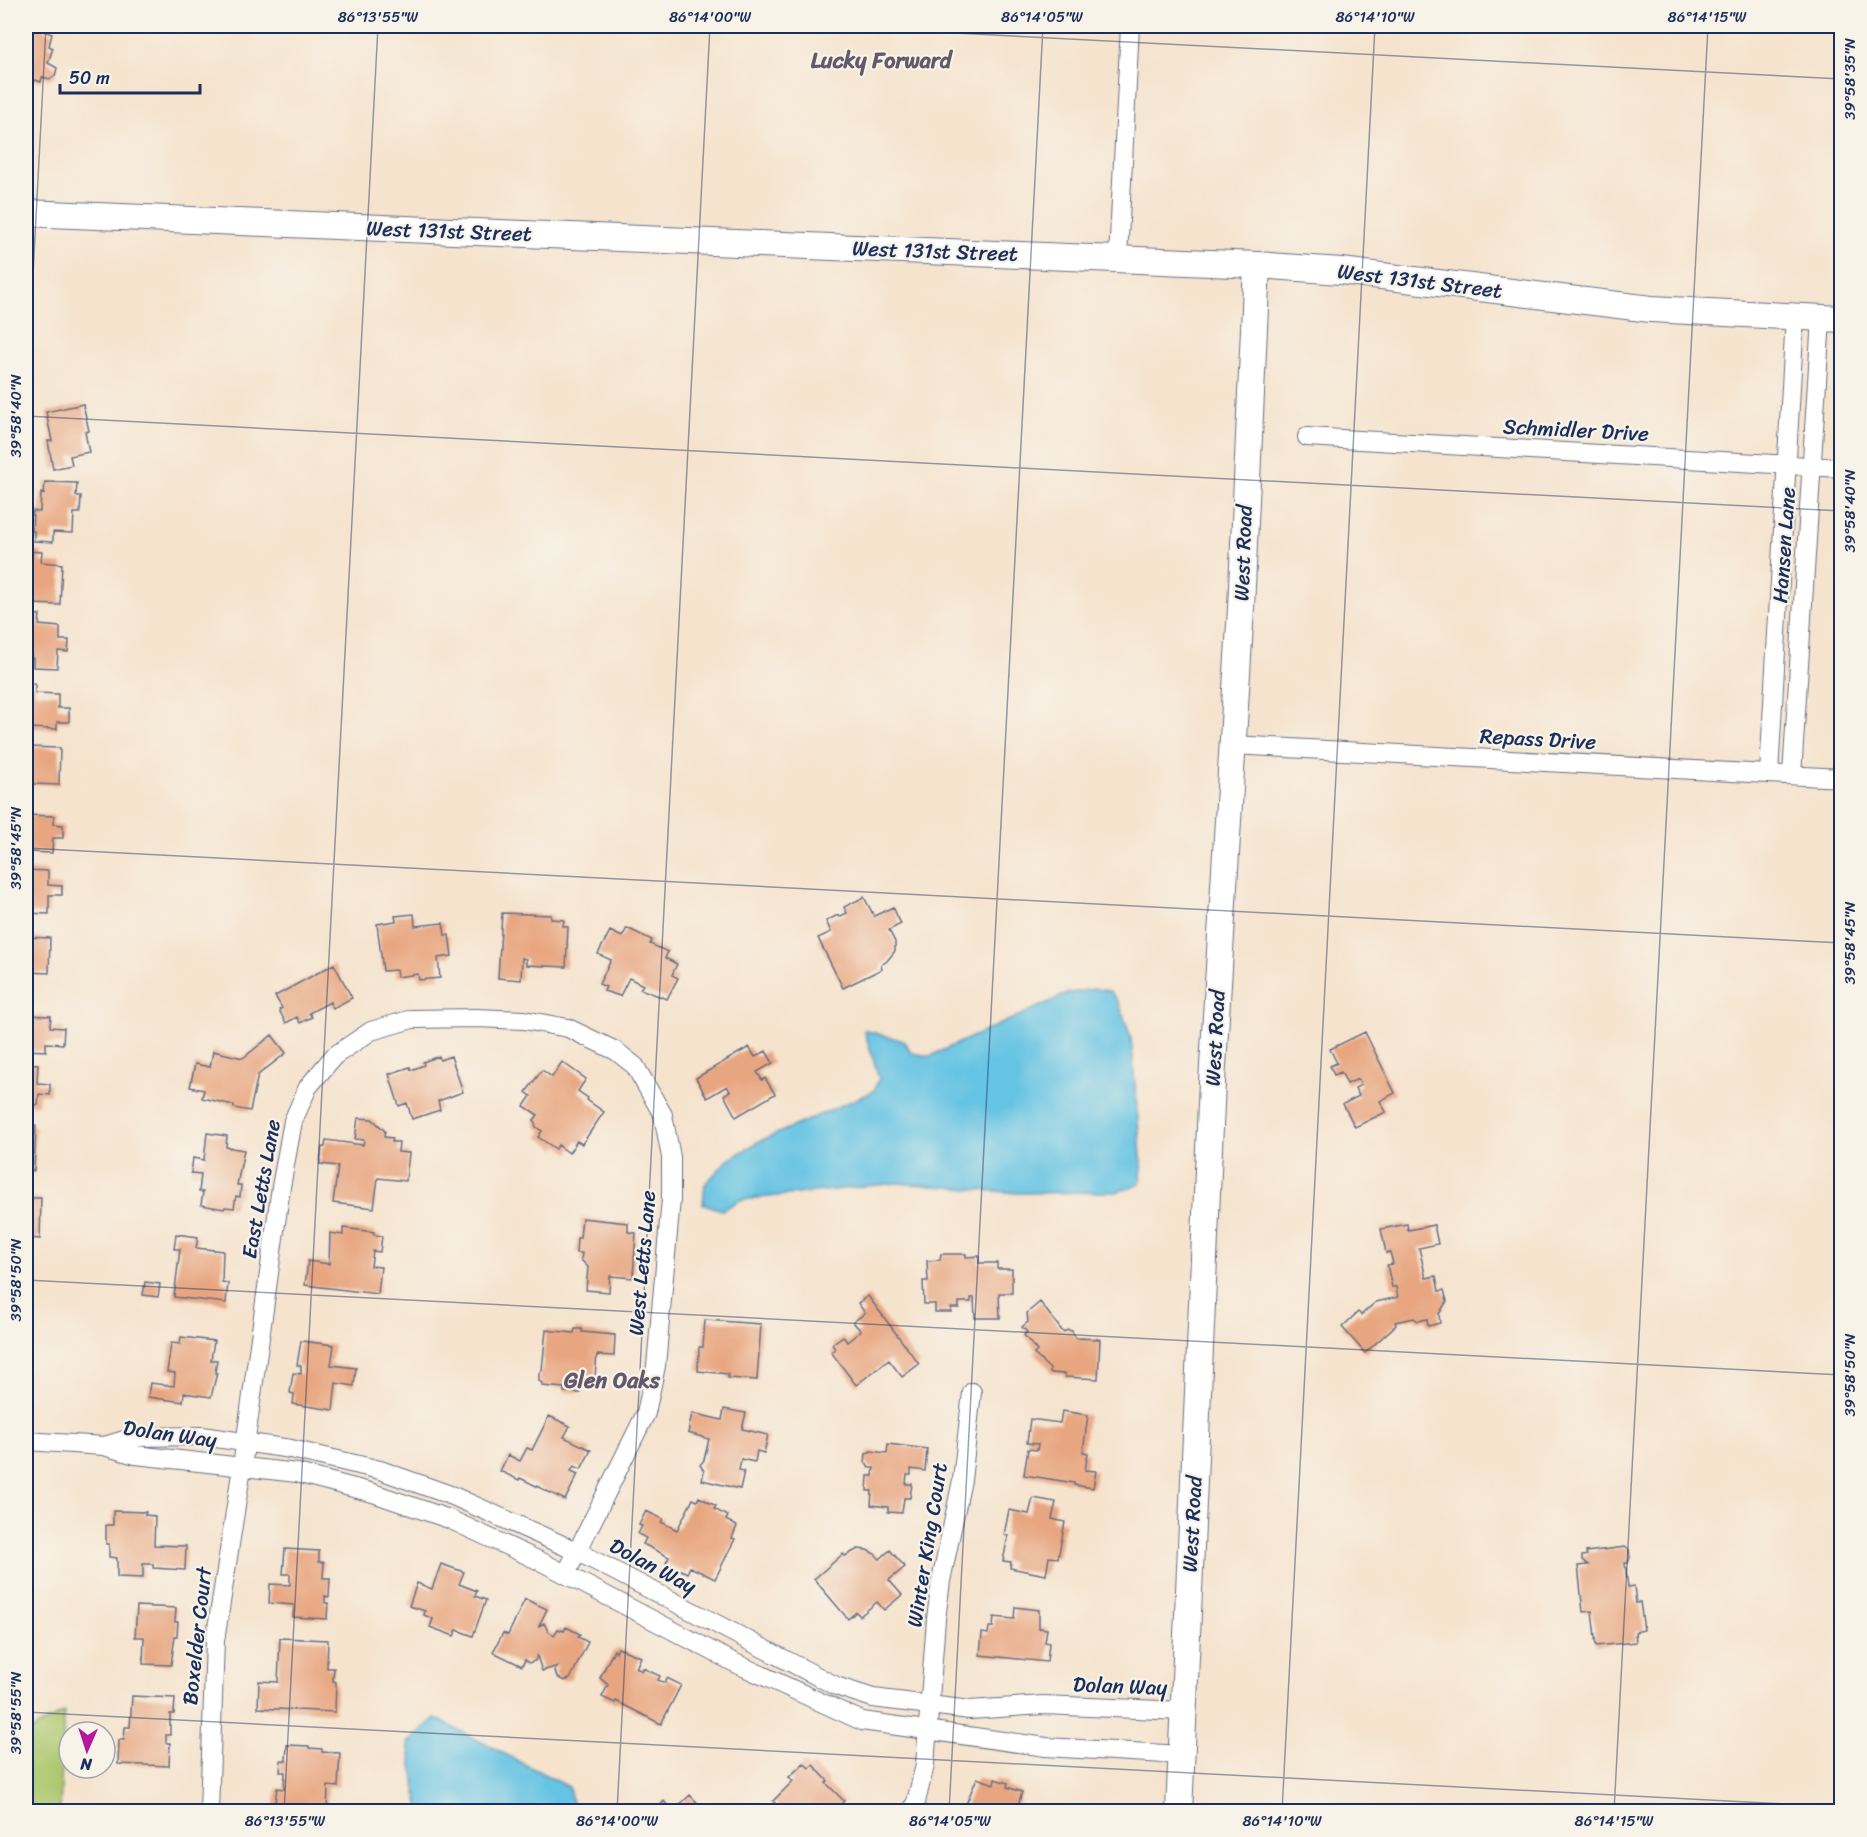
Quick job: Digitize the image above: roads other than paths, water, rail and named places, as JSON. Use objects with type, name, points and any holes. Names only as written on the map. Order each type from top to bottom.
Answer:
[{"type":"street","points":[[1118,258],[1130,26]]},
{"type":"street","name":"West 131st Street","points":[[26,213],[1257,265],[1341,271],[1651,309],[1831,319]]},
{"type":"street","name":"West Road","points":[[1179,1812],[1212,1082],[1241,608],[1257,265]]},
{"type":"street","name":"Hansen Lane","points":[[1769,774],[1795,318]]},
{"type":"street","name":"Hansen Lane","points":[[1792,775],[1812,466],[1831,319]]},
{"type":"street","name":"Schmidler Drive","points":[[1307,437],[1842,468]]},
{"type":"street","name":"Repass Drive","points":[[1233,745],[1842,778]]},
{"type":"street","name":"East Letts Lane","points":[[242,1467],[283,1176],[293,1121],[308,1087],[334,1056],[371,1030],[412,1019],[524,1020]]},
{"type":"street","name":"West Letts Lane","points":[[524,1020],[568,1028],[616,1050],[635,1066],[663,1115],[671,1157],[671,1199],[656,1366],[646,1413],[566,1574]]},
{"type":"street","name":"Winter King Court","points":[[911,1812],[916,1802],[925,1765],[941,1581],[962,1480],[972,1392]]},
{"type":"street","name":"Dolan Way","points":[[104,1446],[134,1437],[202,1436],[291,1449],[380,1470],[453,1496],[578,1552],[836,1686],[873,1698],[970,1710],[1043,1705],[1183,1711]]},
{"type":"street","name":"Dolan Way","points":[[26,1442],[104,1446],[136,1455],[297,1473],[384,1497],[449,1519],[566,1574],[734,1662],[862,1721],[1046,1747],[1182,1755]]},
{"type":"street","name":"Boxelder Court","points":[[209,1812],[214,1641],[242,1467]]},
{"type":"water","points":[[1093,989],[1110,991],[1119,1003],[1131,1038],[1142,1168],[1140,1184],[1117,1192],[1018,1193],[897,1183],[740,1200],[722,1210],[703,1204],[705,1184],[728,1160],[758,1142],[874,1091],[879,1078],[864,1030],[904,1041],[911,1053],[930,1056],[1069,993]]},
{"type":"water","points":[[435,1718],[569,1787],[572,1803],[570,1811],[420,1811],[408,1743]]},
{"type":"district","name":"Lucky Forward","points":[[881,60]]},
{"type":"district","name":"Glen Oaks","points":[[612,1380]]}]
